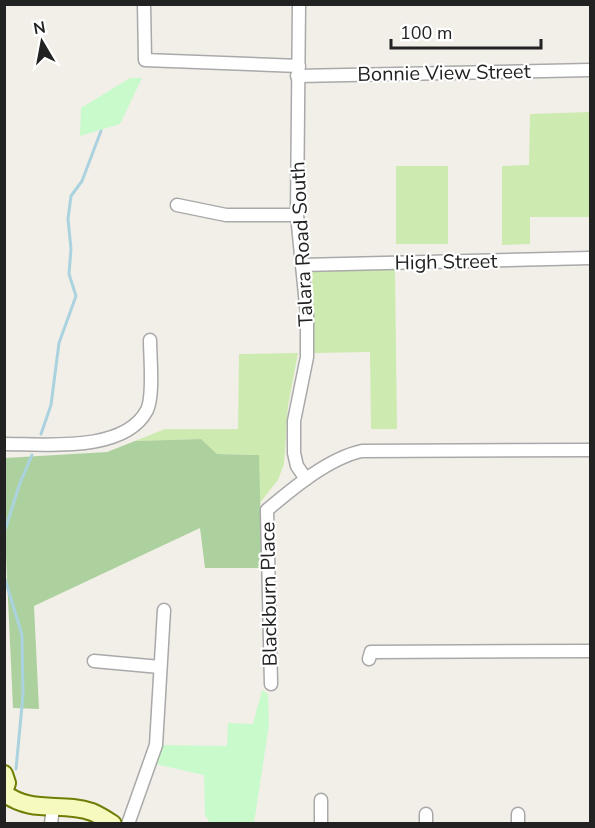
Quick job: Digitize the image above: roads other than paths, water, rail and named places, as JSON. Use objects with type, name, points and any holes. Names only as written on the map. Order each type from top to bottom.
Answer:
[{"type":"street","name":"Bonnie View Street","points":[[144,4],[145,60],[298,71],[591,70]]},
{"type":"street","name":"Talara Road South","points":[[299,4],[297,215],[307,315],[307,357],[294,421],[294,453],[297,465],[306,479]]},
{"type":"street","points":[[177,205],[226,215],[297,215]]},
{"type":"street","name":"High Street","points":[[302,265],[591,258]]},
{"type":"street","points":[[4,444],[67,444],[104,440],[131,429],[147,409],[151,384],[150,340]]},
{"type":"street","name":"Blackburn Place","points":[[271,684],[267,510],[306,479],[341,458],[362,451],[591,450]]},
{"type":"street","points":[[128,824],[156,747],[164,610]]},
{"type":"street","points":[[367,652],[591,651]]},
{"type":"street","points":[[94,661],[160,667]]},
{"type":"street","points":[[4,774],[8,783],[4,793],[15,801],[52,815],[92,812],[113,824]]},
{"type":"street","points":[[321,800],[321,824]]},
{"type":"waterway","points":[[41,434],[51,405],[59,343],[76,296],[69,274],[71,249],[68,219],[71,196],[82,181],[101,131]]},
{"type":"waterway","points":[[4,533],[20,483],[32,455]]},
{"type":"waterway","points":[[4,576],[22,635],[23,695],[16,769]]}]
